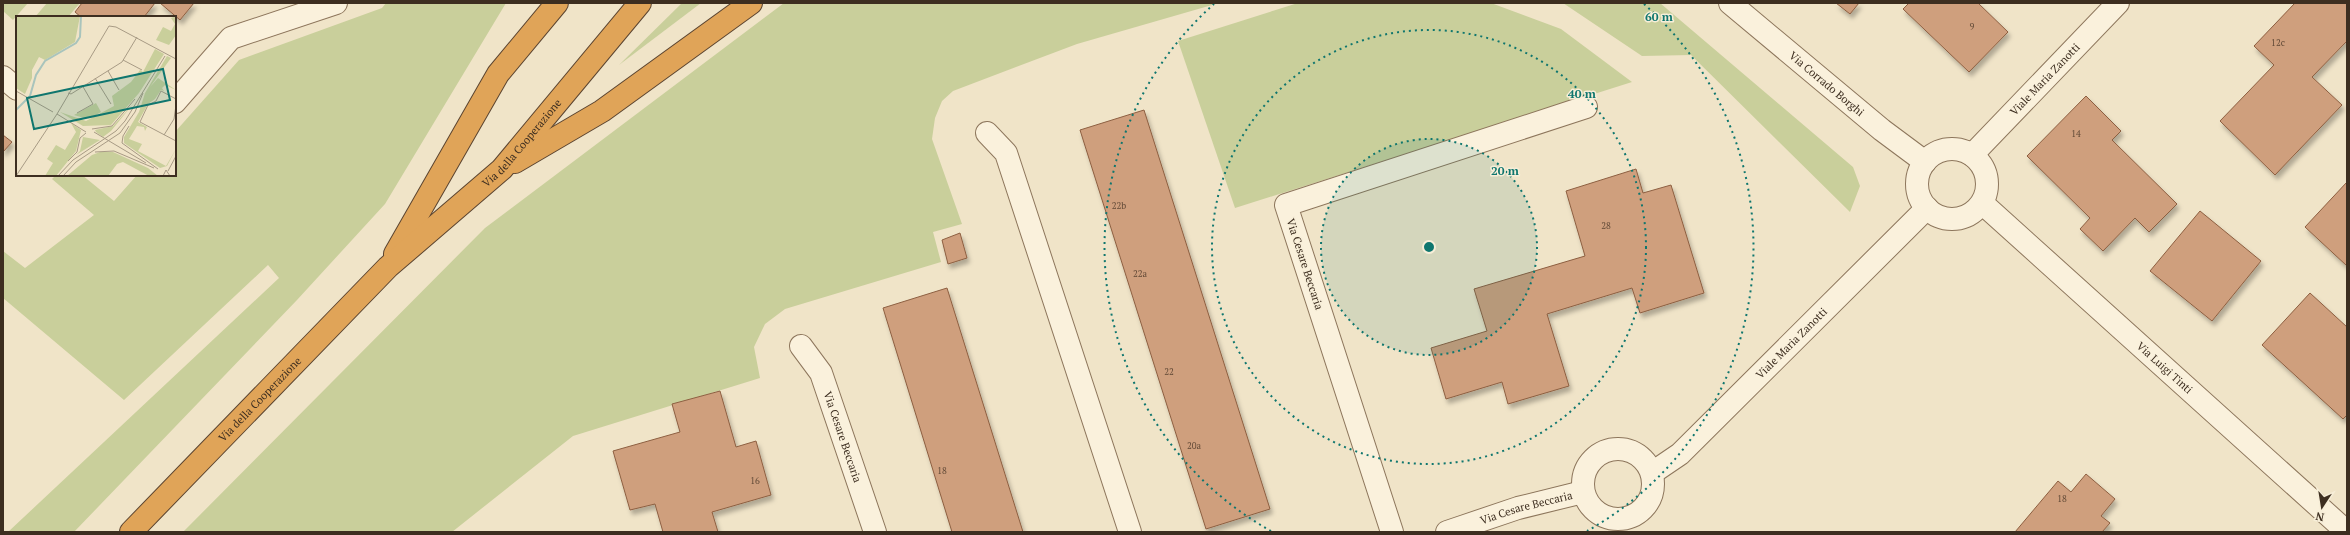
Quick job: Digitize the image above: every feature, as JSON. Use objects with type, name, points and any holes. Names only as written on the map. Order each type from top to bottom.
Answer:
[{"type":"highway","points":[[498,74],[540,3]]},
{"type":"highway","name":"Via della Cooperazione","points":[[388,267],[498,74],[557,3]]},
{"type":"highway","name":"Via della Cooperazione","points":[[131,532],[388,267],[502,169],[640,3]]},
{"type":"highway","points":[[502,169],[602,111],[751,3]]},
{"type":"street","points":[[176,101],[231,38],[336,3]]},
{"type":"street","name":"Via Corrado Borghi","points":[[1730,3],[1882,130],[1925,162]]},
{"type":"street","name":"Viale Maria Zanotti","points":[[1972,155],[2118,3]]},
{"type":"street","points":[[3,77],[16,88]]},
{"type":"street","name":"Via Cesare Beccaria","points":[[1392,532],[1286,205],[1586,107]]},
{"type":"street","points":[[987,133],[1006,153],[1130,532]]},
{"type":"street","points":[[1951,149],[1960,150],[1972,155],[1983,167],[1987,183],[1987,192],[1982,204],[1968,215],[1960,219],[1948,219],[1937,216],[1922,203],[1917,185],[1919,172],[1925,162],[1939,151],[1951,149]]},
{"type":"street","name":"Via Luigi Tinti","points":[[1982,204],[2347,532]]},
{"type":"street","name":"Viale Maria Zanotti","points":[[1652,473],[1680,454],[1927,208]]},
{"type":"street","name":"Via Cesare Beccaria","points":[[801,346],[821,373],[875,532]]},
{"type":"street","points":[[1622,448],[1639,454],[1648,464],[1652,473],[1654,484],[1648,504],[1640,512],[1612,526],[1590,506],[1583,492],[1582,482],[1585,470],[1591,460],[1606,450],[1622,448]]},
{"type":"street","name":"Via Cesare Beccaria","points":[[1447,532],[1518,508],[1583,492]]},
{"type":"green space","points":[[3,3],[28,3],[13,20],[3,11]]},
{"type":"green space","points":[[47,3],[80,3],[69,16],[36,16]]},
{"type":"green space","points":[[386,3],[506,3],[385,204],[297,300],[74,532],[8,532],[279,278],[268,265],[124,400],[3,298],[3,251],[25,268],[94,215],[52,179],[55,176],[83,176],[114,201],[136,176],[176,176],[176,131],[239,60],[382,8]]},
{"type":"green space","points":[[682,3],[701,3],[619,65]]},
{"type":"green space","points":[[784,3],[1219,3],[1077,44],[953,91],[942,101],[935,118],[932,139],[962,224],[933,232],[941,262],[785,309],[765,324],[754,347],[760,378],[573,436],[452,532],[183,532],[485,228]]},
{"type":"green space","points":[[1298,3],[1491,3],[1561,29],[1632,82],[1235,208],[1178,41]]},
{"type":"green space","points":[[1563,3],[1660,3],[1853,167],[1860,186],[1850,212],[1691,55],[1642,56]]},
{"type":"building","points":[[82,3],[155,3],[145,16],[80,16],[75,12]]},
{"type":"building","points":[[160,3],[194,3],[180,20]]},
{"type":"building","points":[[1836,3],[1859,3],[1850,14]]},
{"type":"building","points":[[1909,3],[1978,3],[2008,32],[1969,72],[1903,9]]},
{"type":"building","points":[[2295,3],[2347,3],[2347,41],[2312,77],[2342,105],[2275,175],[2220,121],[2274,65],[2254,46]]},
{"type":"building","points":[[2086,96],[2121,131],[2112,140],[2177,204],[2149,232],[2135,218],[2103,251],[2080,229],[2090,218],[2027,156]]},
{"type":"building","points":[[1144,110],[1270,509],[1206,529],[1080,130]]},
{"type":"building","points":[[3,135],[12,142],[3,152]]},
{"type":"building","points":[[1636,169],[1643,193],[1671,185],[1704,293],[1640,313],[1632,288],[1547,314],[1569,386],[1508,404],[1502,382],[1446,399],[1431,348],[1487,331],[1474,289],[1585,256],[1566,191]]},
{"type":"building","points":[[2347,182],[2347,266],[2305,227]]},
{"type":"building","points":[[2200,211],[2261,261],[2212,321],[2150,271]]},
{"type":"building","points":[[960,233],[967,258],[948,264],[942,240]]},
{"type":"building","points":[[947,288],[1023,532],[952,532],[883,308]]},
{"type":"building","points":[[2310,293],[2347,327],[2347,415],[2343,419],[2262,345]]},
{"type":"building","points":[[720,391],[736,447],[756,441],[771,495],[712,512],[718,532],[663,532],[655,504],[630,510],[613,451],[680,432],[672,404]]},
{"type":"building","points":[[2086,474],[2115,499],[2101,516],[2110,523],[2102,532],[2015,532],[2058,481],[2071,492]]}]
